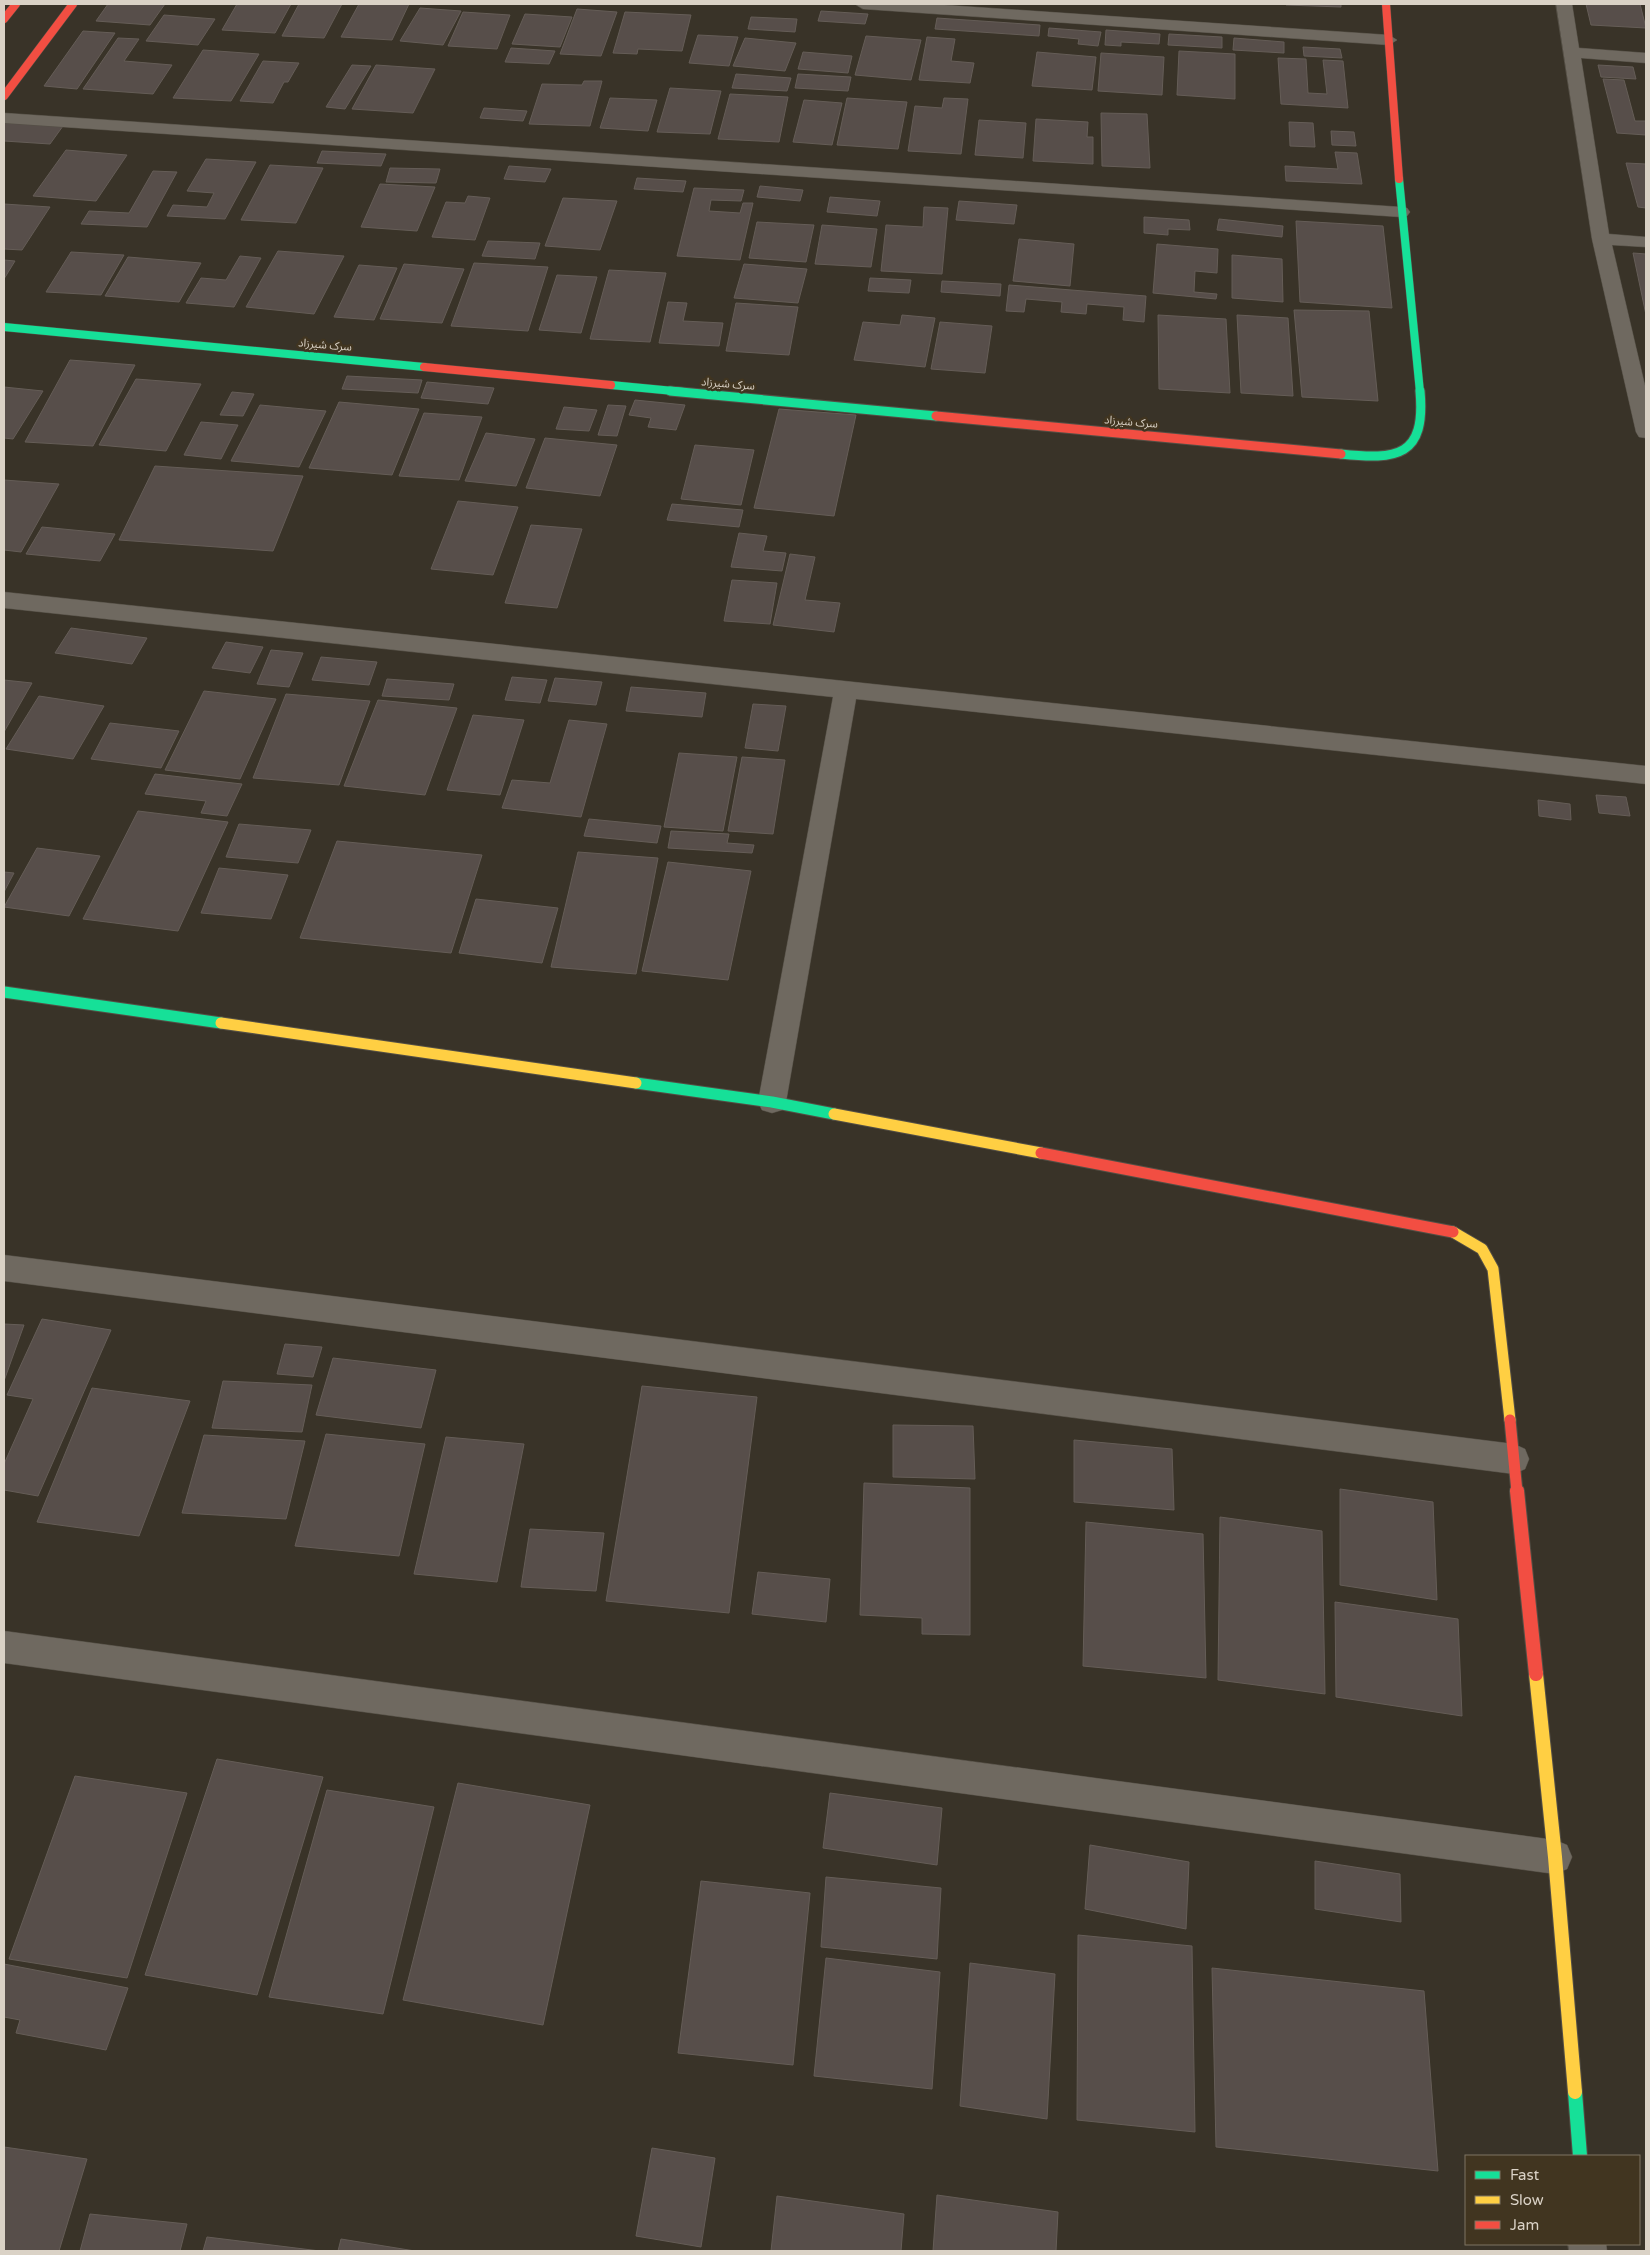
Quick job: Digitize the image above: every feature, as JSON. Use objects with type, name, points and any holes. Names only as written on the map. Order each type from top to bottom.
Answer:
[{"type":"street","points":[[4,19],[16,4]]},
{"type":"street","points":[[4,96],[73,4]]},
{"type":"street","points":[[863,4],[1389,40]]},
{"type":"street","name":"سرک شیرزاد","points":[[4,328],[1370,457],[1395,455],[1413,447],[1421,432],[1422,413],[1401,212],[1386,4]]},
{"type":"street","points":[[1564,4],[1601,239],[1646,432]]},
{"type":"street","points":[[1572,52],[1646,58]]},
{"type":"street","points":[[4,118],[1401,212]]},
{"type":"street","points":[[1601,239],[1646,242]]},
{"type":"street","points":[[4,600],[1646,775]]},
{"type":"street","points":[[772,1102],[846,690]]},
{"type":"street","points":[[4,992],[772,1102],[1453,1232],[1472,1242],[1491,1258],[1496,1279],[1555,1857],[1580,2155]]},
{"type":"street","points":[[4,1268],[1514,1459]]},
{"type":"street","points":[[4,1647],[1555,1857]]},
{"type":"building","points":[[108,4],[165,4],[150,25],[96,21]]},
{"type":"building","points":[[237,4],[291,4],[275,33],[222,30]]},
{"type":"building","points":[[299,4],[342,4],[324,38],[282,36]]},
{"type":"building","points":[[359,4],[409,4],[392,40],[341,37]]},
{"type":"building","points":[[1341,4],[1341,7],[1286,5]]},
{"type":"building","points":[[1586,4],[1640,4],[1646,28],[1591,25]]},
{"type":"building","points":[[420,8],[461,11],[443,45],[400,41]]},
{"type":"building","points":[[577,9],[617,12],[601,56],[560,54]]},
{"type":"building","points":[[821,11],[868,14],[865,24],[818,21]]},
{"type":"building","points":[[463,12],[510,15],[497,49],[448,46]]},
{"type":"building","points":[[625,12],[691,15],[682,51],[638,49],[637,54],[613,53]]},
{"type":"building","points":[[525,14],[572,17],[560,47],[512,44]]},
{"type":"building","points":[[164,15],[215,19],[198,45],[146,41]]},
{"type":"building","points":[[751,17],[797,19],[795,32],[748,29]]},
{"type":"building","points":[[937,18],[1040,25],[1039,36],[935,29]]},
{"type":"building","points":[[1049,28],[1101,32],[1098,46],[1078,44],[1079,39],[1048,36]]},
{"type":"building","points":[[1106,30],[1160,34],[1159,44],[1121,42],[1121,46],[1105,45]]},
{"type":"building","points":[[83,31],[115,33],[77,89],[44,86]]},
{"type":"building","points":[[1169,34],[1222,37],[1222,48],[1168,45]]},
{"type":"building","points":[[698,35],[738,37],[729,66],[689,63]]},
{"type":"building","points":[[866,36],[921,40],[911,80],[855,75]]},
{"type":"building","points":[[927,37],[955,39],[951,61],[974,63],[970,83],[919,80]]},
{"type":"building","points":[[118,38],[139,39],[124,61],[172,65],[153,94],[83,89]]},
{"type":"building","points":[[745,38],[796,43],[785,71],[733,66]]},
{"type":"building","points":[[1234,38],[1284,42],[1284,53],[1233,50]]},
{"type":"building","points":[[1303,47],[1340,49],[1342,58],[1304,56]]},
{"type":"building","points":[[511,48],[555,51],[549,64],[505,62]]},
{"type":"building","points":[[203,50],[259,54],[231,101],[173,98]]},
{"type":"building","points":[[1179,51],[1235,54],[1235,99],[1177,95]]},
{"type":"building","points":[[803,52],[852,56],[848,73],[798,69]]},
{"type":"building","points":[[1037,52],[1096,57],[1092,90],[1032,86]]},
{"type":"building","points":[[1101,53],[1164,57],[1162,95],[1098,91]]},
{"type":"building","points":[[1278,58],[1306,59],[1308,93],[1327,94],[1323,60],[1343,61],[1348,108],[1281,104]]},
{"type":"building","points":[[263,61],[299,63],[288,82],[284,82],[273,103],[240,101]]},
{"type":"building","points":[[352,65],[371,66],[345,109],[326,107]]},
{"type":"building","points":[[376,65],[435,69],[413,113],[352,109]]},
{"type":"building","points":[[1598,65],[1633,67],[1636,79],[1601,77]]},
{"type":"building","points":[[736,74],[791,78],[787,91],[732,88]]},
{"type":"building","points":[[798,74],[851,77],[848,91],[795,88]]},
{"type":"building","points":[[1603,79],[1624,80],[1635,121],[1646,121],[1646,135],[1617,133]]},
{"type":"building","points":[[584,81],[602,81],[590,126],[529,124],[542,84],[582,85]]},
{"type":"building","points":[[670,88],[721,91],[710,134],[657,132]]},
{"type":"building","points":[[730,94],[788,97],[779,142],[718,139]]},
{"type":"building","points":[[610,98],[657,100],[648,131],[600,128]]},
{"type":"building","points":[[847,98],[907,102],[898,149],[837,145]]},
{"type":"building","points":[[944,98],[968,99],[961,154],[908,151],[915,106],[942,108]]},
{"type":"building","points":[[804,100],[842,103],[832,145],[793,142]]},
{"type":"building","points":[[484,108],[527,111],[523,121],[480,118]]},
{"type":"building","points":[[1101,113],[1147,114],[1150,168],[1102,166]]},
{"type":"building","points":[[1036,119],[1088,122],[1087,137],[1093,137],[1093,164],[1033,161]]},
{"type":"building","points":[[979,120],[1026,123],[1023,158],[975,155]]},
{"type":"building","points":[[4,122],[63,126],[50,144],[4,141]]},
{"type":"building","points":[[1289,122],[1313,123],[1315,147],[1290,146]]},
{"type":"building","points":[[1331,131],[1354,132],[1356,146],[1332,145]]},
{"type":"building","points":[[66,150],[127,155],[96,201],[33,196]]},
{"type":"building","points":[[322,151],[386,154],[381,166],[317,163]]},
{"type":"building","points":[[1335,152],[1357,153],[1362,184],[1286,181],[1285,166],[1338,169]]},
{"type":"building","points":[[206,159],[256,162],[225,219],[167,216],[173,205],[207,207],[214,193],[187,191]]},
{"type":"building","points":[[1626,163],[1646,164],[1646,208],[1638,207]]},
{"type":"building","points":[[270,165],[323,168],[296,223],[241,220]]},
{"type":"building","points":[[509,166],[551,169],[545,182],[504,179]]},
{"type":"building","points":[[390,168],[440,169],[436,183],[386,182]]},
{"type":"building","points":[[153,171],[177,172],[147,227],[81,224],[89,211],[129,213]]},
{"type":"building","points":[[637,178],[686,181],[683,192],[634,189]]},
{"type":"building","points":[[380,184],[435,187],[417,231],[361,227]]},
{"type":"building","points":[[760,186],[803,190],[800,201],[757,197]]},
{"type":"building","points":[[694,188],[744,190],[741,201],[711,200],[709,211],[740,213],[743,203],[753,203],[740,260],[677,256]]},
{"type":"building","points":[[468,196],[490,198],[475,240],[432,237],[446,202],[465,203]]},
{"type":"building","points":[[830,197],[880,201],[877,216],[827,212]]},
{"type":"building","points":[[563,198],[617,201],[600,250],[545,246]]},
{"type":"building","points":[[959,201],[1017,205],[1014,224],[956,220]]},
{"type":"building","points":[[4,204],[50,207],[22,250],[4,249]]},
{"type":"building","points":[[924,207],[948,208],[942,274],[881,271],[886,225],[923,227]]},
{"type":"building","points":[[1144,217],[1189,220],[1190,230],[1168,229],[1168,235],[1144,233]]},
{"type":"building","points":[[1219,219],[1283,226],[1282,237],[1217,230]]},
{"type":"building","points":[[1296,221],[1383,226],[1392,308],[1300,302]]},
{"type":"building","points":[[757,222],[814,225],[806,262],[749,258]]},
{"type":"building","points":[[822,225],[877,229],[871,267],[815,264]]},
{"type":"building","points":[[1019,239],[1074,244],[1070,286],[1013,281]]},
{"type":"building","points":[[488,241],[540,243],[535,259],[482,256]]},
{"type":"building","points":[[1157,244],[1218,249],[1217,273],[1195,271],[1194,292],[1217,294],[1216,299],[1153,293]]},
{"type":"building","points":[[278,251],[344,256],[314,314],[246,307]]},
{"type":"building","points":[[71,252],[124,255],[101,295],[46,292]]},
{"type":"building","points":[[1633,253],[1646,254],[1646,315]]},
{"type":"building","points":[[1232,255],[1282,259],[1283,302],[1232,298]]},
{"type":"building","points":[[240,256],[261,258],[234,307],[186,303],[201,278],[226,280]]},
{"type":"building","points":[[128,257],[201,263],[179,302],[105,296]]},
{"type":"building","points":[[4,260],[15,261],[4,279]]},
{"type":"building","points":[[474,263],[548,267],[528,331],[451,326]]},
{"type":"building","points":[[404,264],[464,269],[442,323],[380,319]]},
{"type":"building","points":[[744,264],[807,269],[798,303],[734,298]]},
{"type":"building","points":[[359,265],[397,268],[374,320],[334,317]]},
{"type":"building","points":[[609,270],[666,273],[650,342],[590,339]]},
{"type":"building","points":[[557,275],[597,277],[581,333],[539,330]]},
{"type":"building","points":[[870,278],[911,280],[909,293],[868,291]]},
{"type":"building","points":[[942,281],[1001,284],[1000,296],[941,292]]},
{"type":"building","points":[[1009,285],[1146,296],[1144,322],[1123,320],[1124,307],[1087,304],[1086,314],[1061,312],[1062,302],[1026,299],[1024,312],[1006,311]]},
{"type":"building","points":[[668,302],[687,303],[683,321],[723,323],[719,346],[659,343]]},
{"type":"building","points":[[736,303],[798,307],[789,355],[726,351]]},
{"type":"building","points":[[1294,310],[1369,311],[1378,401],[1302,397]]},
{"type":"building","points":[[902,315],[935,318],[925,367],[854,360],[863,322],[900,325]]},
{"type":"building","points":[[1158,315],[1226,319],[1230,393],[1159,389]]},
{"type":"building","points":[[1237,315],[1288,318],[1293,396],[1241,393]]},
{"type":"building","points":[[940,322],[992,326],[985,373],[931,369]]},
{"type":"building","points":[[70,360],[135,365],[93,446],[25,442]]},
{"type":"building","points":[[347,376],[422,380],[418,393],[342,389]]},
{"type":"building","points":[[136,379],[201,384],[166,451],[99,445]]},
{"type":"building","points":[[427,382],[494,388],[488,404],[421,398]]},
{"type":"building","points":[[4,387],[43,391],[13,439],[4,438]]},
{"type":"building","points":[[232,392],[254,394],[243,416],[220,415]]},
{"type":"building","points":[[635,400],[685,405],[676,430],[648,427],[651,418],[629,415]]},
{"type":"building","points":[[339,402],[419,409],[392,475],[309,468]]},
{"type":"building","points":[[260,405],[326,411],[299,467],[231,461]]},
{"type":"building","points":[[608,405],[626,406],[617,436],[598,435]]},
{"type":"building","points":[[564,407],[597,410],[589,431],[556,429]]},
{"type":"building","points":[[779,409],[856,415],[834,516],[754,508]]},
{"type":"building","points":[[424,413],[482,417],[459,480],[399,476]]},
{"type":"building","points":[[201,422],[238,425],[221,459],[184,455]]},
{"type":"building","points":[[486,433],[535,439],[516,486],[465,481]]},
{"type":"building","points":[[545,438],[617,445],[600,496],[526,488]]},
{"type":"building","points":[[695,445],[754,450],[741,505],[681,499]]},
{"type":"building","points":[[155,466],[303,476],[273,551],[119,540]]},
{"type":"building","points":[[4,480],[59,484],[21,552],[4,550]]},
{"type":"building","points":[[458,501],[518,507],[493,575],[431,569]]},
{"type":"building","points":[[672,504],[743,510],[739,527],[667,520]]},
{"type":"building","points":[[531,525],[582,529],[557,608],[505,603]]},
{"type":"building","points":[[42,527],[115,534],[100,561],[26,554]]},
{"type":"building","points":[[739,533],[767,536],[763,551],[786,553],[782,571],[731,567]]},
{"type":"building","points":[[790,554],[815,557],[805,600],[840,603],[834,632],[773,625]]},
{"type":"building","points":[[732,580],[777,583],[770,624],[724,621]]},
{"type":"building","points":[[71,628],[147,638],[132,664],[55,653]]},
{"type":"building","points":[[226,642],[263,647],[250,673],[212,668]]},
{"type":"building","points":[[271,650],[303,653],[289,687],[257,684]]},
{"type":"building","points":[[321,657],[377,662],[369,685],[312,680]]},
{"type":"building","points":[[512,677],[547,680],[540,703],[505,700]]},
{"type":"building","points":[[555,678],[602,682],[596,705],[548,701]]},
{"type":"building","points":[[387,679],[454,684],[449,700],[382,696]]},
{"type":"building","points":[[4,680],[32,683],[4,732]]},
{"type":"building","points":[[631,687],[706,693],[702,717],[626,711]]},
{"type":"building","points":[[204,691],[276,699],[240,779],[165,770]]},
{"type":"building","points":[[286,694],[370,701],[339,785],[253,778]]},
{"type":"building","points":[[39,696],[104,706],[73,759],[6,749]]},
{"type":"building","points":[[378,700],[457,708],[425,795],[344,786]]},
{"type":"building","points":[[753,704],[786,706],[778,751],[745,748]]},
{"type":"building","points":[[473,715],[524,720],[500,795],[447,790]]},
{"type":"building","points":[[569,720],[607,724],[581,817],[502,808],[512,780],[550,783]]},
{"type":"building","points":[[110,723],[179,731],[161,768],[91,759]]},
{"type":"building","points":[[679,753],[737,757],[723,831],[664,827]]},
{"type":"building","points":[[742,757],[785,760],[773,834],[728,831]]},
{"type":"building","points":[[155,774],[242,784],[227,816],[201,813],[206,801],[145,794]]},
{"type":"building","points":[[1596,795],[1626,797],[1630,816],[1599,813]]},
{"type":"building","points":[[1538,800],[1570,804],[1571,820],[1539,816]]},
{"type":"building","points":[[138,811],[228,822],[178,931],[83,919]]},
{"type":"building","points":[[589,819],[661,826],[657,843],[584,836]]},
{"type":"building","points":[[239,824],[311,830],[298,863],[226,857]]},
{"type":"building","points":[[671,831],[729,834],[727,843],[754,845],[752,853],[668,848]]},
{"type":"building","points":[[337,841],[482,855],[451,953],[300,938]]},
{"type":"building","points":[[37,848],[100,856],[69,916],[4,907]]},
{"type":"building","points":[[578,852],[658,858],[636,974],[551,967]]},
{"type":"building","points":[[668,862],[751,871],[728,980],[642,971]]},
{"type":"building","points":[[219,868],[288,875],[271,919],[201,913]]},
{"type":"building","points":[[4,872],[14,873],[4,892]]},
{"type":"building","points":[[476,899],[558,908],[542,963],[459,953]]},
{"type":"building","points":[[42,1319],[111,1330],[38,1496],[4,1490],[4,1464],[33,1399],[7,1395]]},
{"type":"building","points":[[4,1324],[24,1325],[4,1381]]},
{"type":"building","points":[[285,1344],[322,1347],[313,1377],[277,1374]]},
{"type":"building","points":[[333,1358],[436,1370],[421,1428],[316,1415]]},
{"type":"building","points":[[223,1381],[312,1385],[302,1432],[212,1428]]},
{"type":"building","points":[[642,1386],[757,1397],[729,1613],[606,1601]]},
{"type":"building","points":[[92,1388],[190,1401],[139,1536],[37,1522]]},
{"type":"building","points":[[893,1425],[973,1426],[975,1479],[893,1477]]},
{"type":"building","points":[[326,1434],[425,1444],[399,1556],[295,1546]]},
{"type":"building","points":[[204,1435],[305,1441],[286,1519],[182,1513]]},
{"type":"building","points":[[446,1437],[524,1444],[497,1582],[414,1574]]},
{"type":"building","points":[[1074,1440],[1172,1449],[1174,1510],[1074,1502]]},
{"type":"building","points":[[864,1483],[970,1488],[970,1635],[922,1634],[922,1618],[860,1615]]},
{"type":"building","points":[[1340,1489],[1433,1502],[1437,1600],[1340,1585]]},
{"type":"building","points":[[1220,1517],[1322,1531],[1325,1694],[1218,1680]]},
{"type":"building","points":[[1086,1522],[1203,1534],[1206,1678],[1083,1666]]},
{"type":"building","points":[[530,1529],[604,1533],[596,1591],[521,1587]]},
{"type":"building","points":[[758,1572],[830,1579],[826,1622],[752,1614]]},
{"type":"building","points":[[1335,1602],[1458,1619],[1462,1716],[1336,1697]]},
{"type":"building","points":[[217,1759],[323,1777],[257,1995],[145,1975]]},
{"type":"building","points":[[75,1776],[187,1793],[127,1978],[9,1959]]},
{"type":"building","points":[[458,1783],[590,1805],[543,2025],[403,2000]]},
{"type":"building","points":[[327,1790],[434,1807],[383,2014],[269,1997]]},
{"type":"building","points":[[830,1793],[942,1808],[937,1865],[823,1848]]},
{"type":"building","points":[[1090,1845],[1189,1862],[1186,1929],[1085,1909]]},
{"type":"building","points":[[1315,1861],[1400,1874],[1401,1922],[1315,1909]]},
{"type":"building","points":[[826,1877],[941,1888],[937,1959],[821,1947]]},
{"type":"building","points":[[701,1881],[810,1893],[793,2065],[678,2053]]},
{"type":"building","points":[[1078,1935],[1192,1946],[1195,2132],[1077,2120]]},
{"type":"building","points":[[826,1958],[940,1972],[932,2089],[814,2076]]},
{"type":"building","points":[[970,1963],[1055,1974],[1047,2119],[960,2106]]},
{"type":"building","points":[[4,1964],[128,1988],[106,2050],[16,2033],[20,2020],[4,2017]]},
{"type":"building","points":[[1212,1968],[1424,1991],[1438,2171],[1216,2147]]},
{"type":"building","points":[[4,2147],[87,2159],[59,2251],[4,2251]]},
{"type":"building","points":[[652,2148],[715,2158],[701,2247],[636,2236]]},
{"type":"building","points":[[937,2195],[1058,2212],[1056,2251],[933,2251]]},
{"type":"building","points":[[777,2196],[904,2214],[901,2251],[771,2251]]},
{"type":"building","points":[[90,2214],[187,2224],[180,2251],[80,2251]]},
{"type":"building","points":[[207,2237],[320,2251],[203,2251]]},
{"type":"building","points":[[341,2239],[415,2251],[338,2251]]},
{"type":"traffic: fast","points":[[1341,454],[1370,457],[1395,454],[1405,450],[1413,442],[1422,413],[1399,179]]},
{"type":"traffic: fast","points":[[4,327],[424,367]]},
{"type":"traffic: fast","points":[[611,385],[936,416]]},
{"type":"traffic: fast","points":[[4,992],[221,1023]]},
{"type":"traffic: fast","points":[[636,1083],[772,1102],[834,1114]]},
{"type":"traffic: fast","points":[[1575,2092],[1580,2155]]},
{"type":"traffic: slow","points":[[221,1023],[636,1083]]},
{"type":"traffic: slow","points":[[834,1114],[1041,1153]]},
{"type":"traffic: slow","points":[[1453,1232],[1482,1249],[1487,1254],[1493,1269],[1496,1279],[1510,1420]]},
{"type":"traffic: slow","points":[[1536,1674],[1555,1857],[1575,2092]]},
{"type":"traffic: jam","points":[[4,19],[16,4]]},
{"type":"traffic: jam","points":[[4,96],[73,4]]},
{"type":"traffic: jam","points":[[1386,4],[1399,179]]},
{"type":"traffic: jam","points":[[424,367],[611,385]]},
{"type":"traffic: jam","points":[[936,416],[1341,454]]},
{"type":"traffic: jam","points":[[1041,1153],[1453,1232]]},
{"type":"traffic: jam","points":[[1510,1420],[1536,1674]]}]
